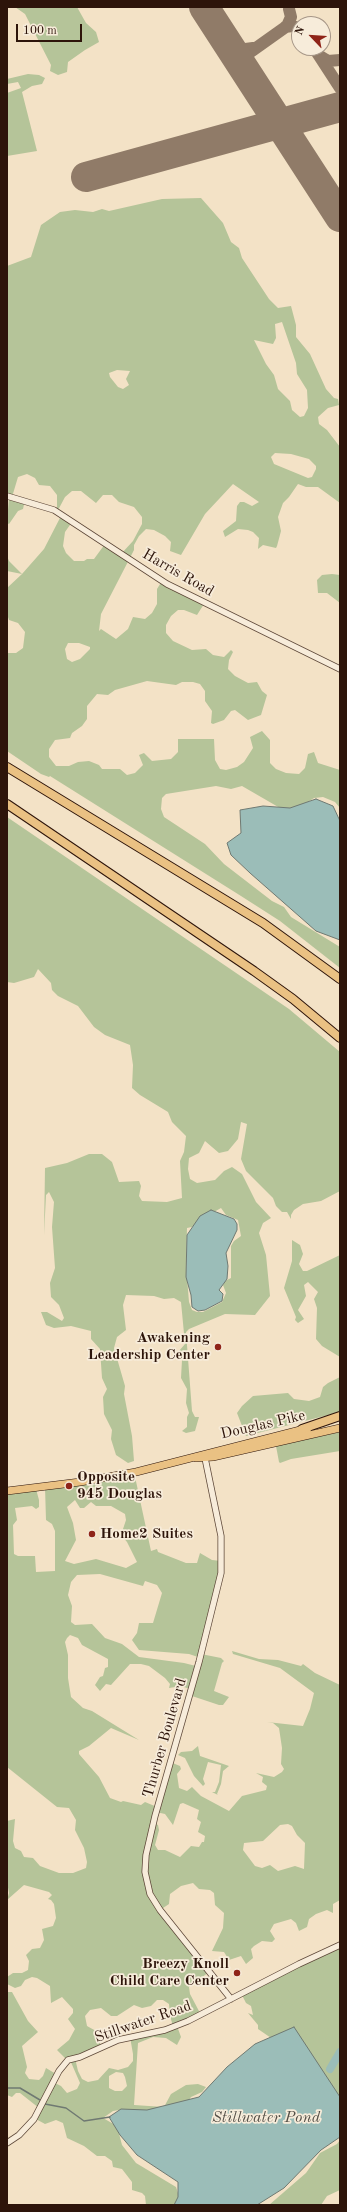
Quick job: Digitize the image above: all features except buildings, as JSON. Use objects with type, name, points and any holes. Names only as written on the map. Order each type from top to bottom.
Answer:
[{"type":"highway","points":[[7,767],[257,919],[340,979]]},
{"type":"highway","points":[[7,804],[268,980],[340,1038]]},
{"type":"highway","points":[[302,1429],[340,1416]]},
{"type":"main road","name":"Douglas Pike","points":[[7,1491],[98,1479],[194,1458],[209,1452],[340,1420]]},
{"type":"main road","name":"Douglas Pike","points":[[194,1458],[205,1458],[340,1428]]},
{"type":"street","name":"Harris Road","points":[[7,496],[44,505],[54,510],[167,584],[340,669]]},
{"type":"street","name":"Thurber Boulevard","points":[[205,1458],[221,1536],[221,1573],[199,1662],[155,1816],[146,1855],[145,1872],[150,1894],[160,1910],[231,1999]]},
{"type":"street","name":"Stillwater Road","points":[[7,2143],[19,2135],[34,2119],[59,2071],[68,2060],[80,2057],[118,2040],[172,2028],[340,1945]]},
{"type":"green space","points":[[15,7],[77,7],[86,23],[96,32],[99,42],[68,62],[67,72],[58,75],[50,71],[51,65],[25,14]]},
{"type":"green space","points":[[28,74],[39,75],[45,78],[42,84],[32,86],[22,92],[37,151],[7,156],[7,93],[21,88],[18,82],[7,84],[7,79]]},
{"type":"green space","points":[[201,198],[223,223],[231,242],[239,248],[242,258],[269,299],[278,308],[291,306],[296,325],[296,337],[310,354],[326,389],[334,398],[338,399],[339,405],[328,408],[318,417],[319,424],[327,430],[340,447],[340,503],[318,487],[306,487],[298,484],[283,503],[278,517],[281,531],[276,548],[263,545],[258,549],[259,538],[253,532],[248,530],[238,529],[225,537],[223,531],[236,521],[237,506],[240,502],[244,502],[252,506],[259,502],[233,484],[205,514],[181,555],[170,551],[171,542],[165,536],[154,530],[146,529],[139,536],[134,545],[134,550],[101,614],[99,631],[101,629],[116,639],[128,629],[133,617],[145,619],[152,613],[157,604],[157,589],[162,581],[204,604],[197,615],[184,610],[178,610],[171,616],[166,625],[166,633],[173,641],[192,650],[206,649],[213,655],[224,657],[231,650],[233,652],[229,660],[228,669],[235,676],[248,683],[257,682],[262,691],[267,695],[261,715],[248,720],[235,710],[231,711],[224,720],[213,724],[211,723],[212,711],[205,701],[205,691],[200,684],[193,682],[182,682],[176,685],[147,681],[115,690],[108,695],[97,694],[87,706],[87,719],[82,726],[72,733],[70,738],[55,740],[49,749],[49,757],[56,766],[69,766],[78,762],[89,761],[99,765],[102,769],[120,769],[127,775],[135,773],[143,765],[139,755],[144,753],[152,761],[171,759],[178,752],[178,739],[214,739],[215,760],[220,769],[226,770],[237,767],[244,762],[253,748],[250,737],[262,731],[270,740],[270,763],[276,769],[286,773],[299,774],[305,768],[308,754],[314,752],[318,763],[340,770],[340,808],[335,802],[323,797],[314,798],[299,808],[289,808],[282,812],[280,808],[242,786],[231,789],[216,786],[166,794],[162,798],[161,809],[164,817],[205,844],[224,864],[272,901],[284,907],[291,917],[340,947],[340,968],[280,921],[50,776],[41,774],[7,751],[7,653],[16,653],[23,648],[25,632],[18,623],[9,620],[7,614],[7,588],[22,574],[44,549],[61,516],[72,522],[65,532],[63,546],[66,553],[74,561],[94,559],[105,544],[121,554],[133,541],[142,524],[142,517],[134,507],[119,502],[112,495],[103,495],[96,503],[81,491],[72,491],[65,497],[57,512],[57,495],[50,486],[39,485],[35,478],[27,474],[18,477],[12,497],[25,500],[23,509],[18,511],[9,524],[7,523],[9,497],[7,496],[7,266],[31,257],[41,225],[60,212],[75,210],[93,212],[102,209],[109,211],[162,199]],"holes":[[[282,322],[296,363],[297,374],[307,390],[308,408],[304,416],[300,417],[292,410],[290,401],[278,389],[274,375],[266,364],[254,340],[273,344],[276,338],[275,324]],[[117,370],[130,371],[126,379],[129,385],[123,389],[118,387],[110,377],[109,373]],[[275,453],[291,454],[309,459],[316,466],[316,469],[312,477],[308,478],[274,464],[271,457]],[[68,643],[79,643],[90,647],[90,649],[80,659],[72,662],[67,659],[65,649]]]},
{"type":"green space","points":[[7,556],[9,561],[22,574],[7,571]]},
{"type":"green space","points":[[322,575],[340,575],[340,603],[327,593],[318,593],[317,580]]},
{"type":"green space","points":[[7,817],[289,1009],[340,1052],[340,1191],[321,1201],[303,1204],[294,1210],[291,1215],[291,1219],[287,1212],[282,1212],[276,1206],[273,1198],[246,1171],[241,1159],[247,1124],[241,1122],[238,1139],[228,1151],[219,1153],[205,1141],[199,1153],[189,1158],[188,1169],[190,1179],[197,1183],[215,1180],[224,1171],[232,1167],[242,1174],[256,1202],[271,1218],[263,1223],[259,1233],[266,1255],[270,1296],[255,1315],[225,1314],[189,1329],[186,1332],[192,1411],[195,1417],[199,1417],[195,1431],[186,1433],[182,1431],[187,1427],[187,1417],[189,1413],[186,1403],[187,1389],[181,1378],[182,1360],[179,1351],[185,1344],[181,1302],[174,1298],[164,1299],[154,1296],[126,1295],[123,1305],[126,1330],[117,1337],[114,1348],[125,1386],[124,1394],[132,1436],[134,1461],[128,1463],[116,1455],[111,1439],[112,1430],[104,1414],[103,1397],[107,1389],[102,1378],[100,1349],[91,1339],[91,1331],[71,1326],[54,1328],[46,1325],[41,1312],[47,1312],[62,1321],[64,1318],[59,1305],[51,1297],[50,1283],[55,1268],[52,1227],[54,1202],[49,1192],[46,1195],[44,1235],[45,1168],[67,1163],[89,1154],[102,1154],[112,1162],[119,1182],[139,1181],[141,1186],[139,1196],[142,1201],[167,1202],[182,1198],[180,1161],[184,1152],[186,1136],[172,1122],[168,1112],[140,1095],[132,1088],[133,1065],[130,1045],[105,1035],[94,1027],[78,1006],[58,996],[52,990],[51,983],[38,969],[34,977],[14,983],[7,982]],"holes":[[[221,1208],[226,1215],[238,1220],[241,1236],[234,1241],[231,1246],[231,1278],[225,1281],[223,1285],[226,1293],[222,1302],[203,1312],[197,1312],[192,1310],[189,1302],[186,1266],[187,1228],[192,1227],[198,1221]]]},
{"type":"green space","points":[[292,1240],[300,1245],[303,1254],[299,1264],[303,1271],[307,1271],[340,1255],[340,1357],[322,1346],[316,1339],[317,1308],[314,1299],[318,1292],[308,1282],[304,1285],[306,1296],[298,1310],[304,1319],[298,1323],[295,1320],[296,1317],[284,1288],[292,1261]]},
{"type":"green space","points":[[340,1377],[340,1412],[246,1436],[237,1413],[253,1396],[288,1393],[294,1399],[309,1401],[320,1397],[323,1387]]},
{"type":"green space","points":[[340,1432],[340,1451],[279,1462],[276,1446]]},
{"type":"green space","points":[[134,1472],[151,1551],[157,1549],[158,1552],[186,1563],[197,1563],[200,1553],[212,1560],[221,1561],[201,1654],[221,1658],[224,1661],[222,1663],[214,1691],[229,1697],[223,1705],[189,1695],[190,1689],[181,1686],[169,1688],[170,1684],[165,1678],[149,1666],[141,1664],[130,1664],[111,1685],[106,1684],[100,1691],[95,1685],[100,1677],[103,1676],[105,1668],[108,1667],[108,1659],[82,1645],[78,1638],[70,1635],[65,1642],[68,1655],[68,1678],[71,1697],[83,1708],[92,1711],[139,1740],[111,1728],[89,1746],[79,1751],[79,1754],[99,1777],[110,1798],[121,1802],[123,1801],[141,1805],[145,1802],[157,1807],[170,1762],[180,1766],[181,1769],[177,1774],[179,1788],[187,1791],[192,1787],[201,1796],[229,1811],[242,1796],[266,1790],[267,1786],[262,1782],[263,1777],[256,1773],[274,1777],[282,1772],[284,1769],[281,1764],[282,1748],[279,1728],[273,1723],[267,1722],[303,1726],[310,1709],[314,1693],[280,1668],[233,1654],[232,1651],[259,1659],[278,1660],[301,1666],[303,1664],[315,1673],[340,1685],[340,1900],[333,1904],[333,1913],[327,1910],[316,1914],[309,1919],[307,1927],[299,1931],[296,1923],[291,1919],[274,1924],[270,1931],[275,1939],[272,1942],[262,1941],[254,1946],[251,1949],[253,1958],[246,1964],[241,1956],[229,1960],[224,1952],[212,1951],[223,1928],[224,1913],[215,1905],[214,1893],[210,1890],[199,1889],[193,1883],[181,1886],[170,1894],[169,1904],[160,1910],[209,1972],[189,1987],[190,1994],[200,2013],[177,2026],[181,2037],[177,2045],[166,2038],[153,2037],[138,2043],[134,2105],[164,2107],[171,2094],[186,2085],[198,2084],[206,2087],[202,2092],[191,2097],[186,2105],[161,2114],[119,2110],[113,2111],[103,2118],[117,2126],[122,2145],[136,2163],[176,2187],[179,2196],[174,2205],[146,2205],[145,2196],[142,2193],[132,2190],[132,2182],[122,2169],[113,2167],[112,2161],[105,2156],[97,2156],[84,2146],[67,2138],[63,2123],[56,2120],[45,2124],[34,2118],[39,2108],[20,2093],[16,2093],[12,2097],[7,2095],[7,1992],[12,1992],[28,2021],[38,2032],[22,2046],[27,2067],[25,2073],[29,2079],[39,2080],[43,2076],[46,2068],[56,2074],[53,2082],[61,2086],[67,2093],[77,2089],[80,2083],[70,2060],[67,2060],[57,2050],[69,2040],[75,2029],[68,2019],[73,2013],[73,2009],[62,1997],[51,2003],[50,1986],[37,1978],[32,1977],[25,1980],[21,1986],[15,1988],[7,1984],[7,1977],[13,1973],[22,1973],[28,1970],[29,1961],[26,1955],[32,1949],[40,1948],[44,1940],[42,1929],[53,1926],[56,1918],[54,1904],[48,1899],[52,1895],[49,1892],[24,1885],[7,1900],[9,1893],[7,1882],[7,1821],[15,1819],[13,1841],[15,1848],[21,1851],[24,1857],[33,1858],[40,1866],[59,1873],[73,1873],[86,1868],[87,1862],[84,1848],[75,1830],[76,1820],[69,1808],[57,1807],[7,1767],[7,1490],[36,1489],[39,1500],[39,1507],[36,1509],[32,1506],[15,1508],[17,1520],[13,1525],[14,1554],[18,1556],[35,1556],[36,1572],[55,1571],[55,1531],[52,1524],[46,1520],[45,1487]],"holes":[[[75,1500],[80,1508],[84,1508],[91,1502],[96,1506],[111,1506],[125,1514],[126,1520],[121,1535],[127,1542],[137,1562],[126,1568],[96,1559],[74,1564],[65,1561],[76,1540],[73,1523],[67,1507]],[[100,1574],[143,1586],[145,1581],[157,1585],[162,1593],[153,1623],[139,1623],[137,1633],[132,1640],[139,1650],[189,1654],[198,1657],[196,1666],[139,1657],[122,1644],[105,1638],[92,1624],[75,1625],[71,1622],[72,1606],[68,1595],[71,1582],[77,1575]],[[183,1803],[199,1810],[197,1819],[201,1822],[198,1832],[205,1836],[204,1842],[202,1842],[199,1847],[191,1846],[180,1857],[165,1850],[158,1850],[155,1845],[159,1830],[158,1825],[154,1823],[156,1812],[165,1814],[173,1825],[180,1804]],[[288,1824],[292,1826],[297,1835],[305,1843],[304,1869],[295,1866],[278,1871],[270,1865],[262,1868],[255,1866],[243,1850],[244,1843],[263,1841],[280,1825]],[[157,2000],[163,2000],[169,2004],[173,2026],[130,2037],[133,2061],[128,2067],[118,2070],[109,2068],[98,2080],[88,2082],[82,2079],[78,2071],[75,2058],[101,2046],[96,2031],[87,2026],[85,2016],[90,2010],[101,2008],[111,2016],[117,2016],[134,2005],[142,2008],[151,2006]],[[116,2072],[123,2073],[127,2086],[122,2091],[115,2091],[109,2088],[109,2076]]]},
{"type":"green space","points":[[198,1746],[200,1756],[229,1766],[223,1771],[218,1795],[212,1792],[215,1792],[219,1782],[221,1765],[208,1762],[203,1779],[205,1784],[203,1786],[194,1776],[185,1758],[178,1755],[181,1752],[192,1751]]},
{"type":"green space","points":[[340,1945],[340,2097],[274,2040],[258,2029],[258,2025],[248,2013],[253,2015],[251,2006],[246,2003],[241,1993]]},
{"type":"green space","points":[[340,2140],[340,2190],[327,2196],[321,2205],[269,2205],[306,2173],[320,2153],[337,2144]]},
{"type":"water","points":[[316,799],[333,806],[340,821],[340,940],[316,931],[231,855],[227,843],[241,833],[240,810],[263,806],[290,808]]},
{"type":"water","points":[[211,1210],[234,1219],[237,1224],[237,1230],[226,1253],[228,1266],[227,1279],[219,1290],[223,1294],[222,1301],[205,1310],[198,1311],[192,1307],[191,1295],[186,1277],[187,1235],[200,1216]]},
{"type":"water","name":"Stillwater Pond","points":[[294,2027],[340,2097],[340,2137],[321,2150],[284,2188],[257,2205],[174,2205],[178,2197],[178,2182],[137,2155],[120,2135],[109,2117],[121,2109],[147,2110],[199,2097],[227,2067],[255,2044]]},
{"type":"waterway","points":[[330,2069],[340,2052]]},
{"type":"waterway","points":[[7,2088],[20,2088],[40,2100]]},
{"type":"waterway","points":[[45,2104],[66,2108],[84,2121],[110,2117]]},
{"type":"taxiway","points":[[248,75],[246,62],[249,53],[287,26],[291,17],[289,9]]},
{"type":"taxiway","points":[[285,27],[291,26]]},
{"type":"taxiway","points":[[226,42],[238,50],[253,48]]},
{"type":"taxiway","points":[[319,56],[340,88]]},
{"type":"taxiway","points":[[320,56],[328,61],[340,60]]},
{"type":"taxiway","points":[[333,109],[340,104]]},
{"type":"runway","points":[[204,7],[340,217]]},
{"type":"runway","points":[[86,177],[340,107]]},
{"type":"place","name":"Awakening Leadership Center","points":[[218,1347]]},
{"type":"place","name":"Opposite 945 Douglas","points":[[69,1486]]},
{"type":"place","name":"Home2 Suites","points":[[92,1534]]},
{"type":"place","name":"Breezy Knoll Child Care Center","points":[[237,1973]]}]
